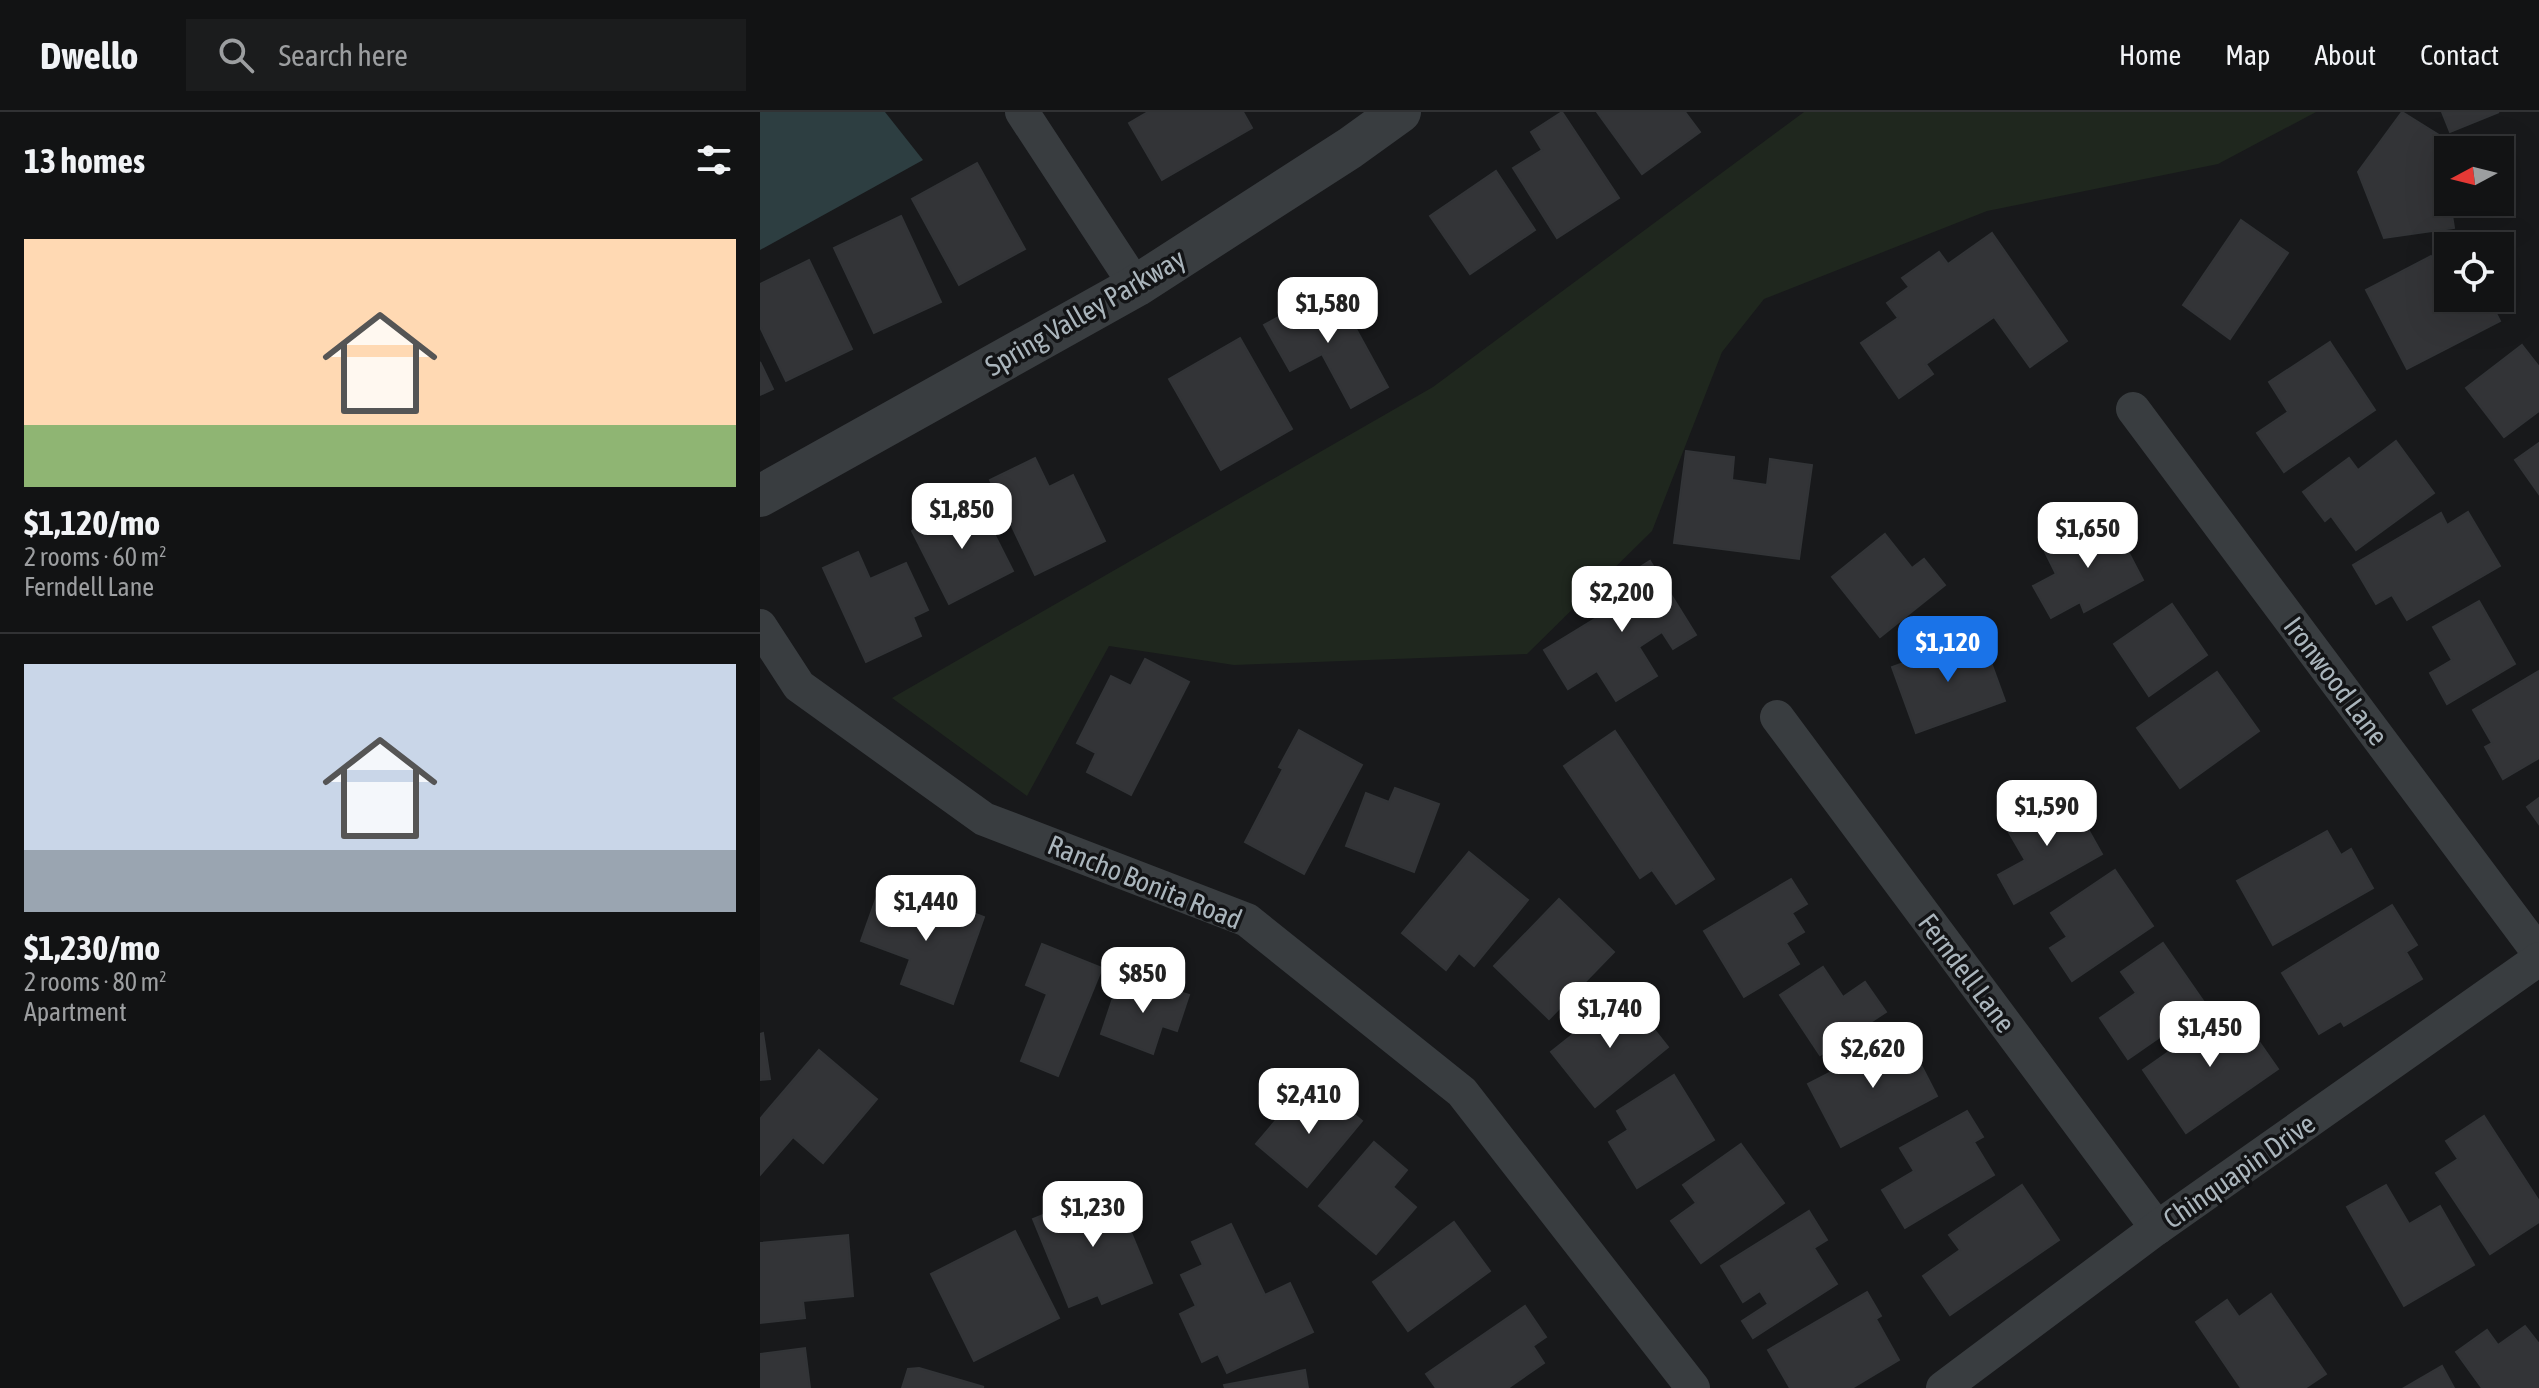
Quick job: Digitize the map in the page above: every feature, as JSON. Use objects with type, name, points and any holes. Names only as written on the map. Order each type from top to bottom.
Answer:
[{"type":"street","points":[[1022,112],[1136,286]]},
{"type":"street","name":"Spring Valley Parkway","points":[[760,496],[1136,286],[1350,148],[1400,112]]},
{"type":"street","name":"Ironwood Lane","points":[[2133,409],[2539,956]]},
{"type":"street","name":"Rancho Bonita Road","points":[[760,626],[799,686],[984,819],[1247,920],[1462,1092],[1693,1388]]},
{"type":"street","name":"Ferndell Lane","points":[[1777,717],[2157,1228]]},
{"type":"street","name":"Chinquapin Drive","points":[[1943,1388],[2157,1228],[2539,956]]},
{"type":"shaded area","points":[[760,112],[885,112],[923,160],[760,250]]},
{"type":"shaded area","points":[[1804,112],[2316,112],[2218,164],[1987,211],[1764,299],[1722,352],[1652,531],[1527,654],[1234,665],[1109,646],[1027,796],[892,698],[1433,387]]},
{"type":"building","points":[[1148,112],[1243,112],[1252,128],[1162,180],[1129,123]]},
{"type":"building","points":[[1562,112],[1619,198],[1557,238],[1513,168],[1542,150],[1531,132]]},
{"type":"building","points":[[1597,112],[1685,112],[1700,132],[1642,174]]},
{"type":"building","points":[[2402,112],[2441,136],[2434,136],[2434,216],[2452,216],[2454,228],[2384,238],[2358,172]]},
{"type":"building","points":[[2442,112],[2499,112],[2450,132]]},
{"type":"building","points":[[977,163],[1025,249],[959,285],[912,199]]},
{"type":"building","points":[[1496,171],[1535,230],[1470,274],[1430,216]]},
{"type":"building","points":[[901,216],[941,302],[874,333],[834,248]]},
{"type":"building","points":[[2241,220],[2288,253],[2230,339],[2183,305]]},
{"type":"building","points":[[1992,233],[2067,341],[2030,367],[1994,317],[1926,364],[1933,374],[1899,398],[1861,343],[1898,318],[1887,303],[1909,287],[1902,278],[1939,252],[1948,264]]},
{"type":"building","points":[[2431,256],[2434,261],[2434,312],[2495,312],[2500,321],[2407,369],[2366,290]]},
{"type":"building","points":[[809,260],[852,349],[786,381],[760,327],[760,284]]},
{"type":"building","points":[[1333,287],[1388,387],[1351,408],[1322,354],[1290,371],[1264,325]]},
{"type":"building","points":[[1240,338],[1292,429],[1221,470],[1169,379]]},
{"type":"building","points":[[2330,342],[2375,410],[2284,472],[2257,433],[2288,412],[2269,382]]},
{"type":"building","points":[[2522,345],[2539,367],[2539,411],[2504,437],[2466,388]]},
{"type":"building","points":[[760,362],[773,389],[760,395]]},
{"type":"building","points":[[2396,441],[2434,493],[2356,550],[2331,516],[2325,521],[2303,492],[2349,458],[2358,470]]},
{"type":"building","points":[[2539,443],[2539,494],[2515,460]]},
{"type":"building","points":[[1686,451],[1734,457],[1732,480],[1767,485],[1770,459],[1812,465],[1799,559],[1674,543]]},
{"type":"building","points":[[1035,458],[1049,487],[1073,475],[1105,541],[1035,575],[990,480]]},
{"type":"building","points":[[976,498],[1013,571],[949,604],[912,531]]},
{"type":"building","points":[[2468,512],[2500,566],[2407,620],[2392,595],[2376,604],[2353,565],[2441,513],[2447,525]]},
{"type":"building","points":[[2110,517],[2143,580],[2084,612],[2080,602],[2051,618],[2033,586],[2056,574],[2045,552]]},
{"type":"building","points":[[1885,534],[1912,568],[1924,559],[1945,585],[1880,637],[1832,577]]},
{"type":"building","points":[[858,552],[870,579],[906,563],[928,610],[913,617],[921,636],[866,662],[823,568]]},
{"type":"building","points":[[1650,561],[1696,635],[1673,649],[1662,632],[1639,647],[1657,676],[1616,701],[1597,671],[1568,689],[1544,650],[1606,612],[1595,595]]},
{"type":"building","points":[[2479,601],[2515,664],[2447,704],[2430,673],[2452,660],[2433,627]]},
{"type":"building","points":[[2172,604],[2207,655],[2149,696],[2114,644]]},
{"type":"building","points":[[1981,635],[2005,701],[1916,733],[1892,667]]},
{"type":"building","points":[[1145,659],[1189,682],[1131,795],[1087,772],[1096,753],[1077,743],[1111,676],[1131,686]]},
{"type":"building","points":[[2539,671],[2539,758],[2503,779],[2485,747],[2492,743],[2473,710]]},
{"type":"building","points":[[2217,672],[2259,731],[2180,788],[2137,728]]},
{"type":"building","points":[[1299,730],[1362,765],[1304,874],[1245,842],[1283,769],[1279,767]]},
{"type":"building","points":[[1615,731],[1714,879],[1676,904],[1652,870],[1640,878],[1564,766]]},
{"type":"building","points":[[1395,788],[1439,804],[1414,872],[1346,846],[1366,793],[1389,802]]},
{"type":"building","points":[[2539,798],[2539,824],[2527,807]]},
{"type":"building","points":[[2071,799],[2102,854],[2014,904],[1998,875],[2025,860],[2004,824],[2046,801],[2051,811]]},
{"type":"building","points":[[2327,831],[2341,855],[2351,849],[2373,888],[2273,945],[2237,881]]},
{"type":"building","points":[[1469,852],[1528,900],[1474,966],[1459,953],[1446,970],[1402,933]]},
{"type":"building","points":[[2115,870],[2153,926],[2072,981],[2050,948],[2067,937],[2051,913]]},
{"type":"building","points":[[1791,879],[1807,904],[1792,913],[1804,932],[1786,943],[1799,964],[1744,997],[1704,931]]},
{"type":"building","points":[[878,893],[936,915],[941,901],[984,917],[953,1004],[901,984],[910,959],[861,941]]},
{"type":"building","points":[[1559,899],[1614,952],[1549,1019],[1494,966]]},
{"type":"building","points":[[2392,905],[2417,945],[2406,952],[2422,979],[2344,1026],[2341,1021],[2319,1034],[2282,973]]},
{"type":"building","points":[[2163,943],[2206,1005],[2128,1059],[2100,1018],[2136,993],[2121,972]]},
{"type":"building","points":[[1042,944],[1102,968],[1058,1076],[1021,1061],[1047,994],[1026,985]]},
{"type":"building","points":[[1823,967],[1843,997],[1865,982],[1886,1012],[1820,1055],[1780,995]]},
{"type":"building","points":[[1143,981],[1189,995],[1177,1031],[1162,1026],[1153,1054],[1101,1034],[1118,983],[1140,990]]},
{"type":"building","points":[[1625,993],[1668,1047],[1595,1107],[1551,1052]]},
{"type":"building","points":[[2234,1006],[2278,1069],[2186,1133],[2143,1070]]},
{"type":"building","points":[[763,1033],[770,1079],[760,1080],[760,1034]]},
{"type":"building","points":[[1905,1034],[1937,1096],[1841,1147],[1808,1084]]},
{"type":"building","points":[[819,1050],[877,1099],[823,1163],[793,1137],[760,1175],[760,1119]]},
{"type":"building","points":[[1674,1075],[1714,1140],[1637,1188],[1609,1142],[1628,1130],[1617,1111]]},
{"type":"building","points":[[1323,1089],[1362,1121],[1307,1187],[1256,1144],[1294,1099],[1307,1110]]},
{"type":"building","points":[[1967,1111],[1983,1137],[1974,1142],[1994,1175],[1905,1228],[1882,1190],[1914,1171],[1900,1148]]},
{"type":"building","points":[[2484,1116],[2539,1201],[2539,1222],[2490,1254],[2436,1173],[2458,1159],[2446,1141]]},
{"type":"building","points":[[1374,1142],[1407,1170],[1393,1187],[1416,1207],[1376,1254],[1319,1206]]},
{"type":"building","points":[[1741,1144],[1784,1203],[1701,1263],[1671,1221],[1696,1203],[1683,1185]]},
{"type":"building","points":[[2022,1185],[2059,1240],[1950,1315],[1923,1276],[1960,1250],[1949,1235]]},
{"type":"building","points":[[2386,1185],[2409,1224],[2440,1206],[2474,1265],[2404,1306],[2347,1207]]},
{"type":"building","points":[[1112,1187],[1152,1283],[1102,1304],[1098,1295],[1069,1307],[1033,1219]]},
{"type":"building","points":[[1809,1211],[1827,1240],[1814,1248],[1837,1284],[1753,1338],[1742,1321],[1768,1304],[1760,1291],[1743,1302],[1721,1266]]},
{"type":"building","points":[[1454,1222],[1490,1271],[1408,1331],[1373,1282]]},
{"type":"building","points":[[1231,1224],[1265,1295],[1290,1283],[1313,1332],[1227,1373],[1218,1354],[1202,1362],[1180,1314],[1196,1306],[1181,1275],[1203,1265],[1192,1242]]},
{"type":"building","points":[[1015,1231],[1059,1318],[974,1361],[931,1274]]},
{"type":"building","points":[[848,1235],[853,1296],[803,1301],[805,1318],[760,1323],[760,1243]]},
{"type":"building","points":[[1867,1292],[1881,1316],[1876,1319],[1899,1360],[1852,1388],[1790,1388],[1768,1350]]},
{"type":"building","points":[[2271,1294],[2326,1374],[2305,1388],[2241,1388],[2196,1322],[2227,1300],[2239,1317]]},
{"type":"building","points":[[1525,1306],[1546,1337],[1533,1346],[1544,1363],[1508,1388],[1436,1388],[1426,1374]]},
{"type":"building","points":[[2525,1326],[2539,1344],[2539,1388],[2482,1388],[2456,1352],[2487,1330],[2498,1345]]},
{"type":"building","points":[[805,1348],[810,1388],[760,1388],[760,1354]]},
{"type":"building","points":[[2442,1366],[2454,1388],[2404,1388]]},
{"type":"building","points":[[919,1368],[984,1387],[902,1388],[908,1369]]},
{"type":"building","points":[[1305,1370],[1308,1388],[1225,1388],[1224,1385]]}]
